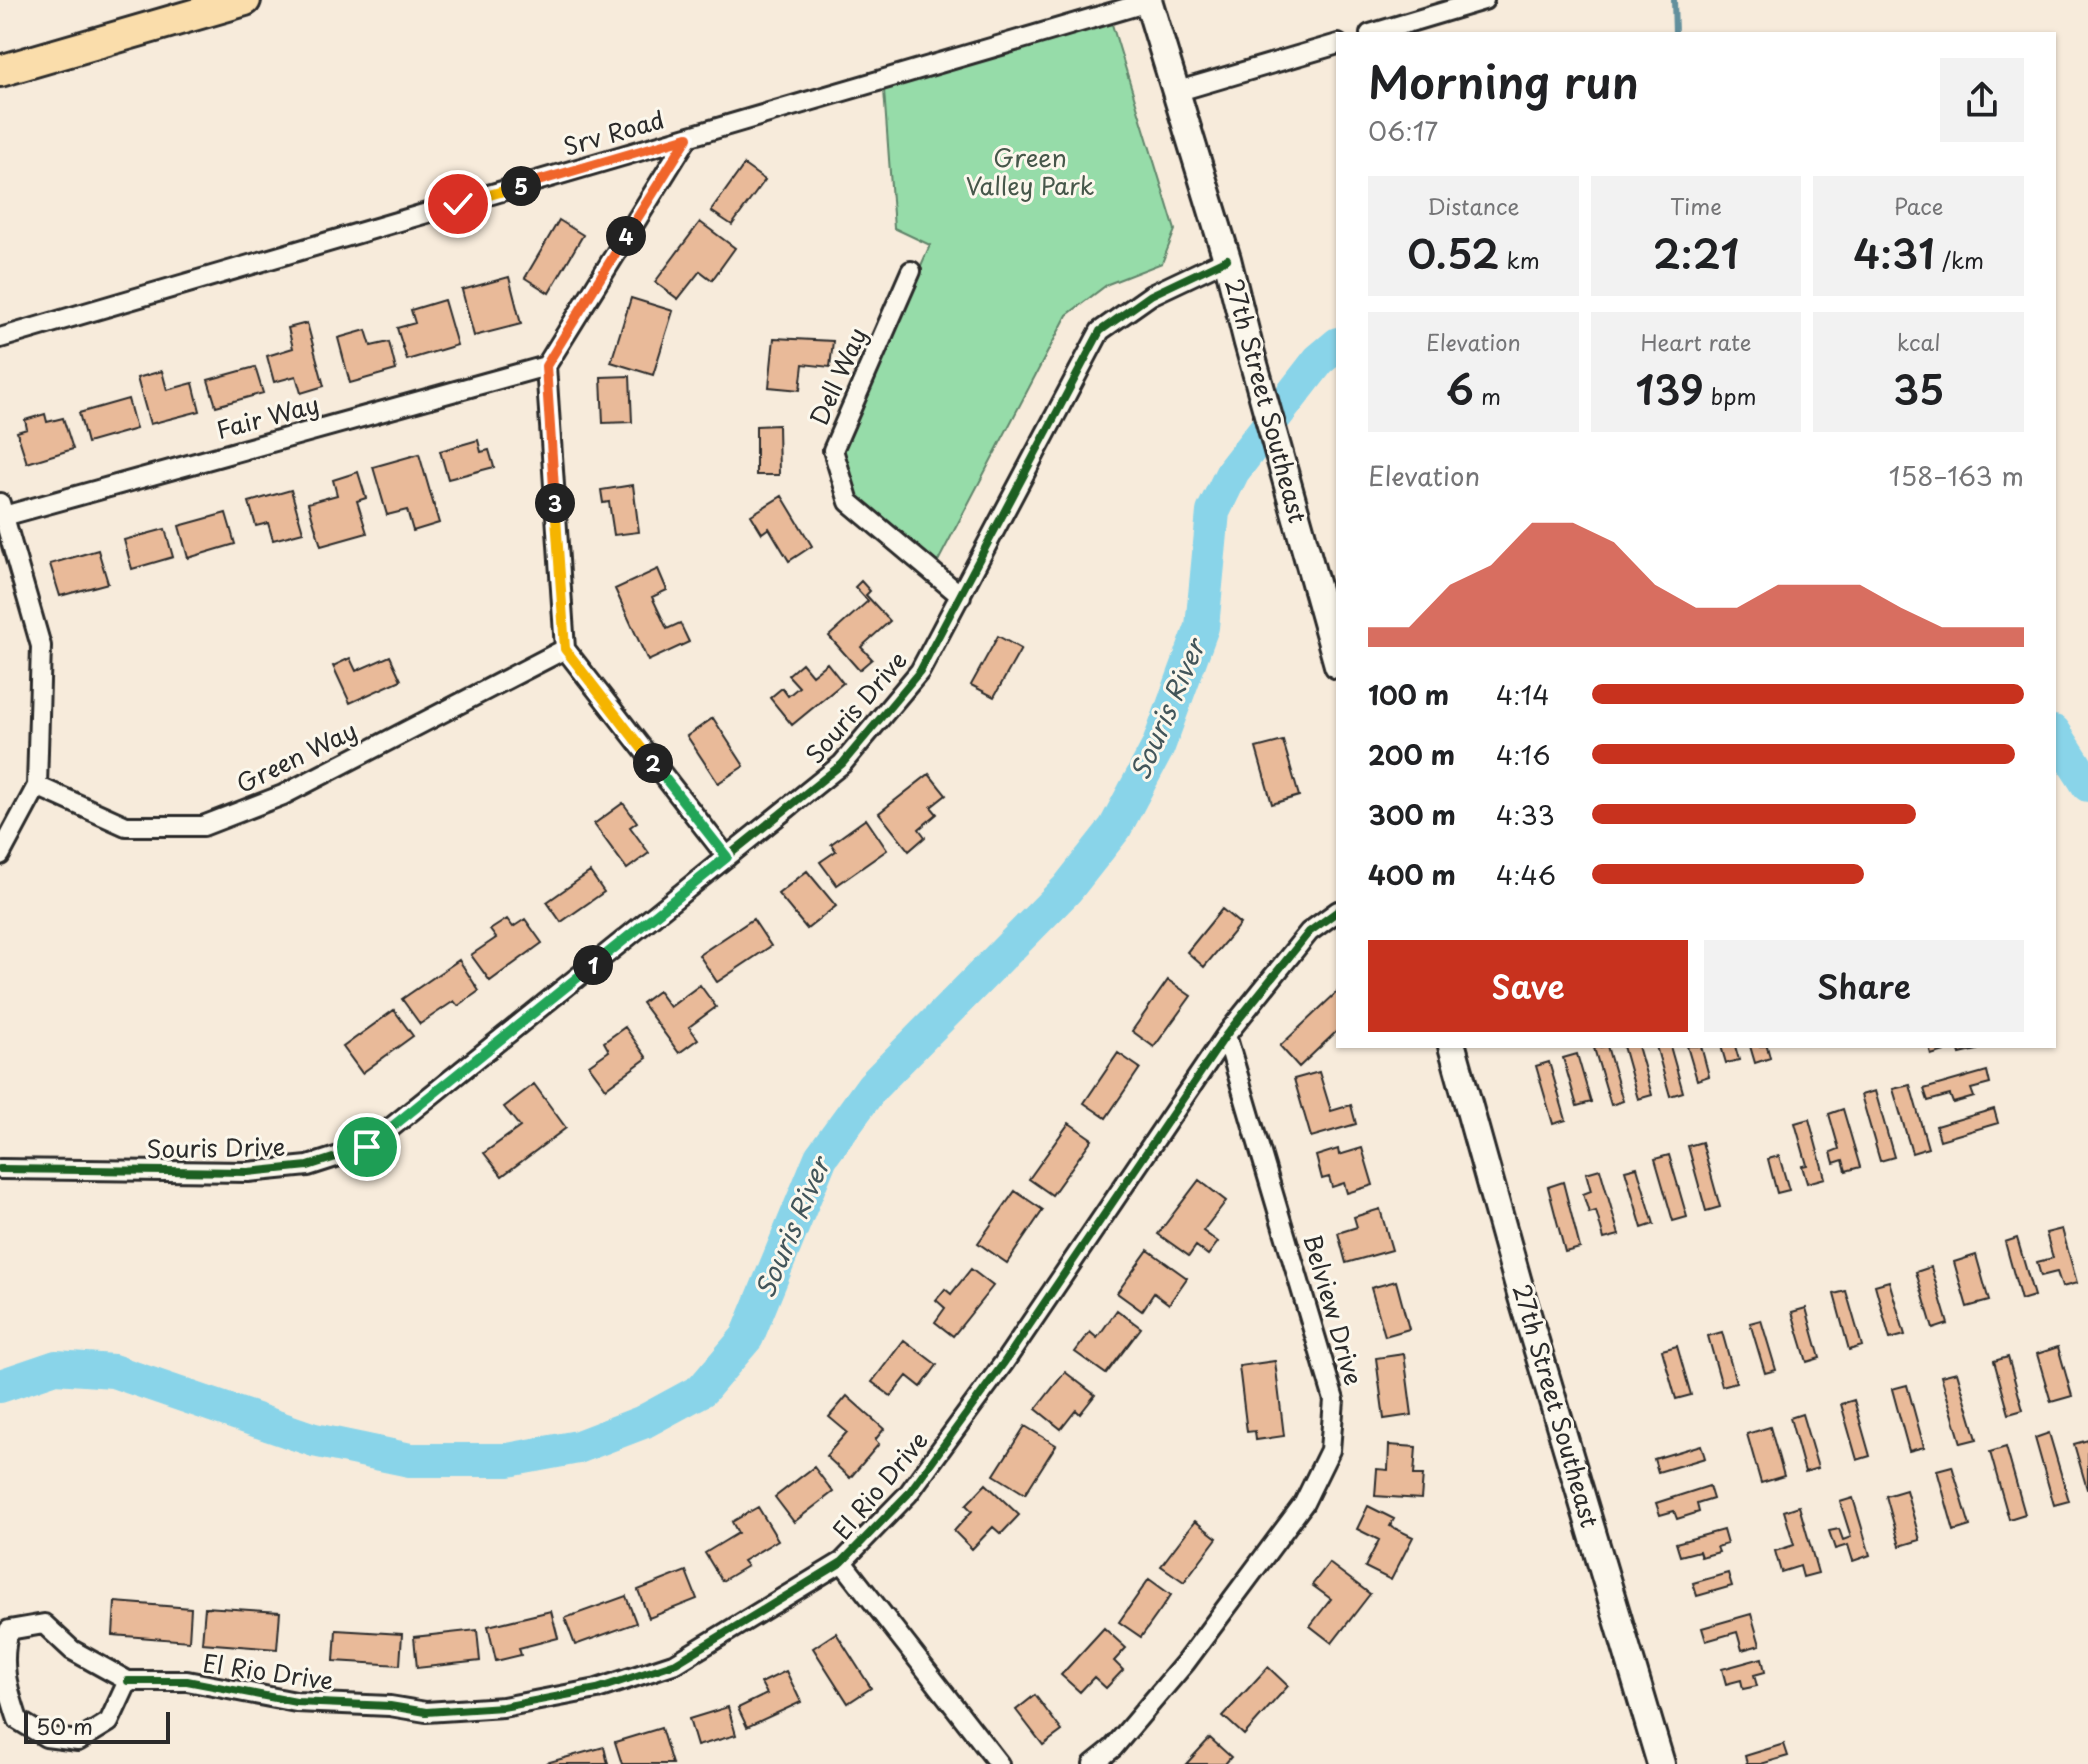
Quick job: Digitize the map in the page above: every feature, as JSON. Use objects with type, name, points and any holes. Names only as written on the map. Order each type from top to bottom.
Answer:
[{"type":"main road","points":[[0,71],[245,0]]},
{"type":"street","points":[[1377,32],[1484,0]]},
{"type":"street","name":"27th Street Southeast","points":[[1148,1],[1227,259],[1336,658]]},
{"type":"street","name":"Srv Road","points":[[0,338],[1148,1]]},
{"type":"street","points":[[1175,92],[1336,45]]},
{"type":"street","points":[[688,137],[546,366],[565,649],[727,857]]},
{"type":"street","name":"Souris Drive","points":[[0,1169],[248,1172],[308,1166],[367,1147],[842,764],[920,671],[1100,331],[1151,295],[1227,259]]},
{"type":"street","name":"Dell Way","points":[[911,271],[833,450],[849,502],[961,596]]},
{"type":"street","name":"Fair Way","points":[[2,509],[546,366]]},
{"type":"street","points":[[0,855],[37,786],[41,646],[2,509]]},
{"type":"street","name":"Green Way","points":[[37,786],[126,826],[203,826],[283,795],[565,649]]},
{"type":"street","name":"El Rio Drive","points":[[128,1681],[109,1722],[78,1741],[46,1737],[18,1720],[8,1690],[3,1655],[9,1630],[44,1624],[72,1650],[128,1681],[187,1681],[296,1702],[390,1706],[426,1712],[503,1707],[597,1689],[676,1663],[842,1562],[908,1494],[1003,1364],[1226,1035],[1309,932],[1336,912]]},
{"type":"street","name":"Belview Drive","points":[[1093,1764],[1113,1748],[1194,1650],[1304,1503],[1330,1450],[1334,1400],[1226,1035]]},
{"type":"street","name":"27th Street Southeast","points":[[1453,1048],[1522,1297],[1661,1764]]},
{"type":"street","points":[[842,1562],[999,1764]]},
{"type":"green space","name":"Green Valley Park","points":[[1111,21],[1175,230],[1162,263],[1108,284],[1067,315],[934,569],[854,502],[839,452],[930,245],[894,228],[884,90]]},
{"type":"building","points":[[744,165],[765,180],[732,225],[711,211]]},
{"type":"building","points":[[559,220],[583,235],[549,293],[525,278]]},
{"type":"building","points":[[700,222],[735,248],[712,280],[700,271],[678,299],[655,282]]},
{"type":"building","points":[[509,277],[521,324],[474,336],[462,290]]},
{"type":"building","points":[[631,298],[673,311],[653,375],[611,362]]},
{"type":"building","points":[[444,300],[457,345],[407,360],[397,328],[415,323],[411,310]]},
{"type":"building","points":[[307,323],[324,386],[301,393],[296,376],[274,382],[267,356],[293,348],[288,328]]},
{"type":"building","points":[[366,330],[371,346],[389,342],[396,370],[350,383],[338,338]]},
{"type":"building","points":[[774,338],[833,341],[830,367],[803,364],[800,390],[769,387]]},
{"type":"building","points":[[255,367],[263,393],[216,406],[208,380]]},
{"type":"building","points":[[162,371],[167,390],[193,383],[200,411],[150,424],[137,378]]},
{"type":"building","points":[[630,376],[632,422],[603,423],[601,377]]},
{"type":"building","points":[[128,399],[136,429],[87,443],[79,413]]},
{"type":"building","points":[[45,414],[47,422],[63,418],[73,449],[27,463],[17,432],[27,429],[25,420]]},
{"type":"building","points":[[778,425],[779,475],[756,475],[756,426]]},
{"type":"building","points":[[478,440],[481,452],[489,450],[494,467],[448,479],[440,451]]},
{"type":"building","points":[[419,454],[439,523],[413,531],[407,510],[387,515],[373,467]]},
{"type":"building","points":[[358,472],[366,498],[357,501],[367,533],[321,546],[308,503],[337,495],[333,480]]},
{"type":"building","points":[[633,485],[639,532],[614,535],[609,502],[603,503],[601,490]]},
{"type":"building","points":[[291,490],[303,532],[273,540],[268,523],[256,526],[249,502]]},
{"type":"building","points":[[782,496],[812,546],[789,561],[769,528],[762,533],[751,515]]},
{"type":"building","points":[[226,513],[235,544],[188,558],[179,526]]},
{"type":"building","points":[[165,529],[173,557],[132,569],[124,540]]},
{"type":"building","points":[[98,550],[108,583],[60,596],[50,564]]},
{"type":"building","points":[[658,569],[667,590],[652,597],[667,629],[680,623],[689,642],[648,661],[615,589]]},
{"type":"building","points":[[861,581],[870,591],[866,595],[890,621],[861,647],[872,659],[859,670],[829,636],[868,601],[855,587]]},
{"type":"building","points":[[998,636],[1021,649],[994,697],[971,685]]},
{"type":"building","points":[[390,656],[401,680],[350,703],[333,666],[350,658],[356,671]]},
{"type":"building","points":[[802,663],[812,675],[827,663],[843,683],[792,725],[770,698],[782,688],[788,696],[799,687],[788,675]]},
{"type":"building","points":[[713,718],[744,766],[718,783],[687,736]]},
{"type":"building","points":[[1283,741],[1299,796],[1272,804],[1256,748]]},
{"type":"building","points":[[929,774],[946,795],[931,807],[937,814],[919,829],[925,837],[909,851],[879,813]]},
{"type":"building","points":[[623,803],[637,822],[630,827],[649,853],[627,869],[594,824]]},
{"type":"building","points":[[866,819],[887,850],[837,885],[820,862],[836,851],[831,844]]},
{"type":"building","points":[[807,871],[836,906],[807,929],[778,894]]},
{"type":"building","points":[[590,872],[604,892],[561,922],[547,902]]},
{"type":"building","points":[[1222,909],[1240,924],[1204,967],[1187,952]]},
{"type":"building","points":[[507,919],[513,927],[525,919],[542,943],[490,981],[471,955],[496,938],[490,930]]},
{"type":"building","points":[[753,919],[771,946],[717,982],[699,955]]},
{"type":"building","points":[[459,960],[479,991],[458,1006],[454,1001],[420,1024],[402,999]]},
{"type":"building","points":[[1168,980],[1191,996],[1154,1047],[1132,1031]]},
{"type":"building","points":[[700,985],[716,1007],[689,1027],[698,1039],[679,1053],[642,1003],[658,991],[670,1007]]},
{"type":"building","points":[[1336,993],[1336,1032],[1299,1067],[1280,1046]]},
{"type":"building","points":[[394,1010],[413,1036],[362,1073],[343,1047]]},
{"type":"building","points":[[625,1027],[647,1058],[606,1088],[589,1065],[609,1051],[604,1042]]},
{"type":"building","points":[[1594,1048],[1608,1048],[1623,1101],[1611,1105]]},
{"type":"building","points":[[1624,1048],[1639,1048],[1652,1095],[1638,1099]]},
{"type":"building","points":[[1657,1048],[1671,1048],[1683,1092],[1670,1096]]},
{"type":"building","points":[[1688,1048],[1702,1048],[1709,1076],[1697,1080]]},
{"type":"building","points":[[1722,1048],[1736,1048],[1739,1060],[1726,1063]]},
{"type":"building","points":[[1751,1048],[1768,1048],[1770,1058],[1755,1063]]},
{"type":"building","points":[[1929,1048],[1955,1048],[1931,1055]]},
{"type":"building","points":[[1958,1048],[1977,1050],[1960,1054]]},
{"type":"building","points":[[1118,1053],[1140,1068],[1106,1118],[1084,1103]]},
{"type":"building","points":[[1577,1054],[1591,1102],[1577,1106],[1563,1058]]},
{"type":"building","points":[[1549,1062],[1566,1120],[1553,1124],[1536,1066]]},
{"type":"building","points":[[1987,1071],[1990,1084],[1971,1089],[1974,1097],[1953,1103],[1950,1095],[1928,1101],[1924,1089]]},
{"type":"building","points":[[1319,1072],[1331,1111],[1351,1105],[1356,1124],[1311,1137],[1294,1079]]},
{"type":"building","points":[[534,1084],[566,1128],[502,1176],[484,1153],[520,1127],[504,1107]]},
{"type":"building","points":[[1910,1085],[1928,1148],[1912,1153],[1893,1089]]},
{"type":"building","points":[[1875,1091],[1894,1157],[1880,1161],[1861,1095]]},
{"type":"building","points":[[1843,1109],[1860,1167],[1846,1171],[1843,1160],[1834,1163],[1831,1152],[1839,1149],[1829,1114]]},
{"type":"building","points":[[1994,1109],[1998,1123],[1940,1140],[1936,1126]]},
{"type":"building","points":[[1809,1119],[1825,1178],[1807,1183],[1802,1166],[1807,1165],[1795,1123]]},
{"type":"building","points":[[1069,1123],[1092,1139],[1052,1195],[1029,1179]]},
{"type":"building","points":[[1702,1142],[1720,1207],[1706,1211],[1688,1146]]},
{"type":"building","points":[[1362,1148],[1373,1185],[1347,1193],[1344,1183],[1332,1187],[1329,1177],[1322,1179],[1316,1156],[1338,1149],[1339,1155]]},
{"type":"building","points":[[1669,1155],[1687,1217],[1673,1221],[1655,1159]]},
{"type":"building","points":[[1779,1156],[1789,1190],[1777,1193],[1768,1159]]},
{"type":"building","points":[[1637,1167],[1654,1224],[1642,1228],[1625,1170]]},
{"type":"building","points":[[1600,1169],[1619,1235],[1604,1239],[1596,1211],[1589,1213],[1583,1194],[1591,1191],[1586,1173]]},
{"type":"building","points":[[1199,1180],[1226,1201],[1203,1231],[1218,1242],[1208,1255],[1196,1246],[1189,1256],[1158,1234]]},
{"type":"building","points":[[1563,1182],[1580,1248],[1565,1252],[1548,1187]]},
{"type":"building","points":[[1015,1191],[1043,1210],[1007,1263],[978,1243]]},
{"type":"building","points":[[1380,1209],[1392,1250],[1346,1263],[1338,1233],[1357,1227],[1354,1217]]},
{"type":"building","points":[[2062,1229],[2077,1283],[2062,1287],[2057,1272],[2041,1276],[2037,1262],[2053,1258],[2046,1233]]},
{"type":"building","points":[[2017,1238],[2034,1296],[2021,1300],[2005,1242]]},
{"type":"building","points":[[1148,1250],[1187,1278],[1169,1304],[1154,1293],[1142,1311],[1117,1293]]},
{"type":"building","points":[[1976,1255],[1989,1301],[1967,1307],[1954,1262]]},
{"type":"building","points":[[1931,1267],[1948,1324],[1933,1329],[1916,1272]]},
{"type":"building","points":[[971,1269],[993,1286],[953,1336],[935,1322],[945,1308],[936,1300],[945,1289],[951,1294]]},
{"type":"building","points":[[1396,1281],[1409,1329],[1385,1336],[1371,1288]]},
{"type":"building","points":[[1889,1281],[1905,1335],[1890,1339],[1875,1285]]},
{"type":"building","points":[[1846,1291],[1862,1346],[1849,1350],[1834,1294]]},
{"type":"building","points":[[1806,1308],[1820,1358],[1807,1362],[1792,1312]]},
{"type":"building","points":[[1117,1310],[1141,1328],[1106,1374],[1075,1352],[1090,1332],[1097,1338]]},
{"type":"building","points":[[1761,1320],[1776,1370],[1765,1373],[1750,1323]]},
{"type":"building","points":[[1722,1332],[1736,1382],[1722,1386],[1708,1336]]},
{"type":"building","points":[[904,1340],[937,1365],[921,1387],[907,1376],[891,1396],[872,1382]]},
{"type":"building","points":[[1677,1346],[1691,1395],[1676,1399],[1662,1350]]},
{"type":"building","points":[[2058,1347],[2072,1396],[2051,1402],[2037,1354]]},
{"type":"building","points":[[1404,1354],[1412,1415],[1384,1419],[1376,1358]]},
{"type":"building","points":[[2008,1357],[2023,1410],[2009,1414],[1994,1361]]},
{"type":"building","points":[[1275,1361],[1284,1436],[1256,1440],[1255,1431],[1247,1432],[1239,1366]]},
{"type":"building","points":[[1065,1372],[1095,1395],[1080,1414],[1076,1410],[1061,1429],[1036,1409]]},
{"type":"building","points":[[1957,1372],[1977,1439],[1961,1443],[1941,1376]]},
{"type":"building","points":[[1907,1385],[1924,1447],[1909,1451],[1892,1389]]},
{"type":"building","points":[[847,1396],[884,1429],[875,1440],[879,1444],[850,1478],[826,1456],[847,1432],[829,1417]]},
{"type":"building","points":[[1854,1400],[1870,1456],[1857,1460],[1841,1404]]},
{"type":"building","points":[[1802,1414],[1818,1468],[1805,1472],[1790,1418]]},
{"type":"building","points":[[1025,1426],[1056,1445],[1025,1494],[994,1475]]},
{"type":"building","points":[[1770,1427],[1784,1476],[1761,1483],[1747,1434]]},
{"type":"building","points":[[2049,1433],[2069,1501],[2054,1505],[2035,1438]]},
{"type":"building","points":[[2088,1440],[2088,1489],[2087,1489],[2074,1444]]},
{"type":"building","points":[[1389,1445],[1416,1447],[1414,1475],[1423,1475],[1421,1499],[1375,1496],[1377,1469],[1388,1470]]},
{"type":"building","points":[[1701,1445],[1705,1458],[1658,1472],[1654,1459]]},
{"type":"building","points":[[2006,1447],[2025,1514],[2009,1519],[1990,1452]]},
{"type":"building","points":[[1952,1466],[1970,1526],[1954,1531],[1937,1470]]},
{"type":"building","points":[[814,1467],[833,1492],[794,1522],[775,1497]]},
{"type":"building","points":[[986,1484],[1019,1515],[1001,1534],[993,1527],[972,1549],[954,1531],[972,1511],[966,1505]]},
{"type":"building","points":[[1709,1486],[1713,1499],[1697,1504],[1699,1512],[1677,1519],[1674,1511],[1660,1515],[1656,1503]]},
{"type":"building","points":[[1906,1490],[1920,1540],[1900,1546],[1886,1496]]},
{"type":"building","points":[[1853,1498],[1870,1555],[1853,1561],[1848,1545],[1835,1549],[1829,1531],[1839,1529],[1843,1540],[1851,1537],[1840,1502]]},
{"type":"building","points":[[1368,1506],[1394,1519],[1390,1526],[1413,1537],[1391,1580],[1365,1567],[1379,1540],[1357,1529]]},
{"type":"building","points":[[1799,1506],[1818,1573],[1803,1577],[1800,1566],[1781,1572],[1775,1551],[1794,1545],[1784,1511]]},
{"type":"building","points":[[758,1507],[778,1540],[743,1561],[747,1566],[722,1581],[705,1553],[738,1533],[732,1522]]},
{"type":"building","points":[[1195,1521],[1217,1538],[1184,1582],[1161,1566]]},
{"type":"building","points":[[1723,1530],[1727,1544],[1717,1547],[1719,1552],[1701,1557],[1699,1551],[1680,1556],[1676,1543]]},
{"type":"building","points":[[1329,1563],[1370,1594],[1332,1643],[1310,1626],[1331,1599],[1312,1585]]},
{"type":"building","points":[[686,1571],[697,1599],[649,1618],[638,1590]]},
{"type":"building","points":[[1728,1573],[1732,1586],[1697,1596],[1693,1583]]},
{"type":"building","points":[[1149,1579],[1171,1595],[1141,1637],[1119,1622]]},
{"type":"building","points":[[626,1596],[636,1623],[575,1645],[565,1618]]},
{"type":"building","points":[[115,1602],[191,1608],[189,1641],[113,1635]]},
{"type":"building","points":[[205,1607],[280,1612],[277,1649],[202,1643]]},
{"type":"building","points":[[551,1611],[558,1638],[519,1648],[521,1655],[496,1661],[488,1626]]},
{"type":"building","points":[[1751,1614],[1760,1645],[1742,1650],[1737,1632],[1706,1641],[1702,1628]]},
{"type":"building","points":[[1104,1628],[1126,1648],[1114,1661],[1123,1670],[1106,1688],[1094,1677],[1080,1692],[1061,1675]]},
{"type":"building","points":[[336,1630],[402,1634],[400,1665],[334,1661]]},
{"type":"building","points":[[477,1630],[480,1661],[417,1668],[414,1637]]},
{"type":"building","points":[[836,1633],[871,1688],[848,1703],[813,1648]]},
{"type":"building","points":[[1762,1658],[1765,1672],[1754,1675],[1757,1686],[1743,1689],[1741,1680],[1726,1684],[1722,1669]]},
{"type":"building","points":[[1268,1667],[1288,1686],[1244,1735],[1223,1716]]},
{"type":"building","points":[[786,1671],[801,1702],[747,1727],[738,1708],[767,1694],[761,1683]]},
{"type":"building","points":[[1035,1695],[1062,1731],[1043,1745],[1016,1710]]},
{"type":"building","points":[[728,1707],[736,1735],[697,1746],[689,1719]]},
{"type":"building","points":[[661,1728],[672,1764],[622,1764],[615,1742]]},
{"type":"building","points":[[1210,1738],[1231,1757],[1225,1764],[1186,1764]]},
{"type":"building","points":[[1784,1744],[1788,1756],[1761,1764],[1747,1764],[1745,1756]]},
{"type":"building","points":[[604,1747],[608,1764],[546,1764],[546,1763]]},
{"type":"waterway","points":[[1674,0],[1675,32]]},
{"type":"waterway","name":"Souris River","points":[[0,1386],[56,1367],[113,1371],[314,1440],[410,1460],[508,1460],[578,1447],[643,1422],[702,1390],[747,1337],[821,1157],[872,1087],[1067,889],[1115,828],[1158,747],[1202,627],[1213,512],[1233,471],[1319,360],[1336,346]]},
{"type":"waterway","name":"Souris River","points":[[2056,735],[2088,785]]},
{"type":"cycle path","points":[[0,1169],[248,1172],[308,1166],[367,1147],[842,764],[920,671],[1100,331],[1151,295],[1227,259]]},
{"type":"cycle path","points":[[128,1681],[187,1681],[296,1702],[390,1706],[426,1712],[503,1707],[597,1689],[676,1663],[842,1562],[908,1494],[1003,1364],[1226,1035],[1309,932],[1336,912]]},
{"type":"route","points":[[367,1147],[727,857],[565,649],[546,366],[688,137],[458,204]]}]
